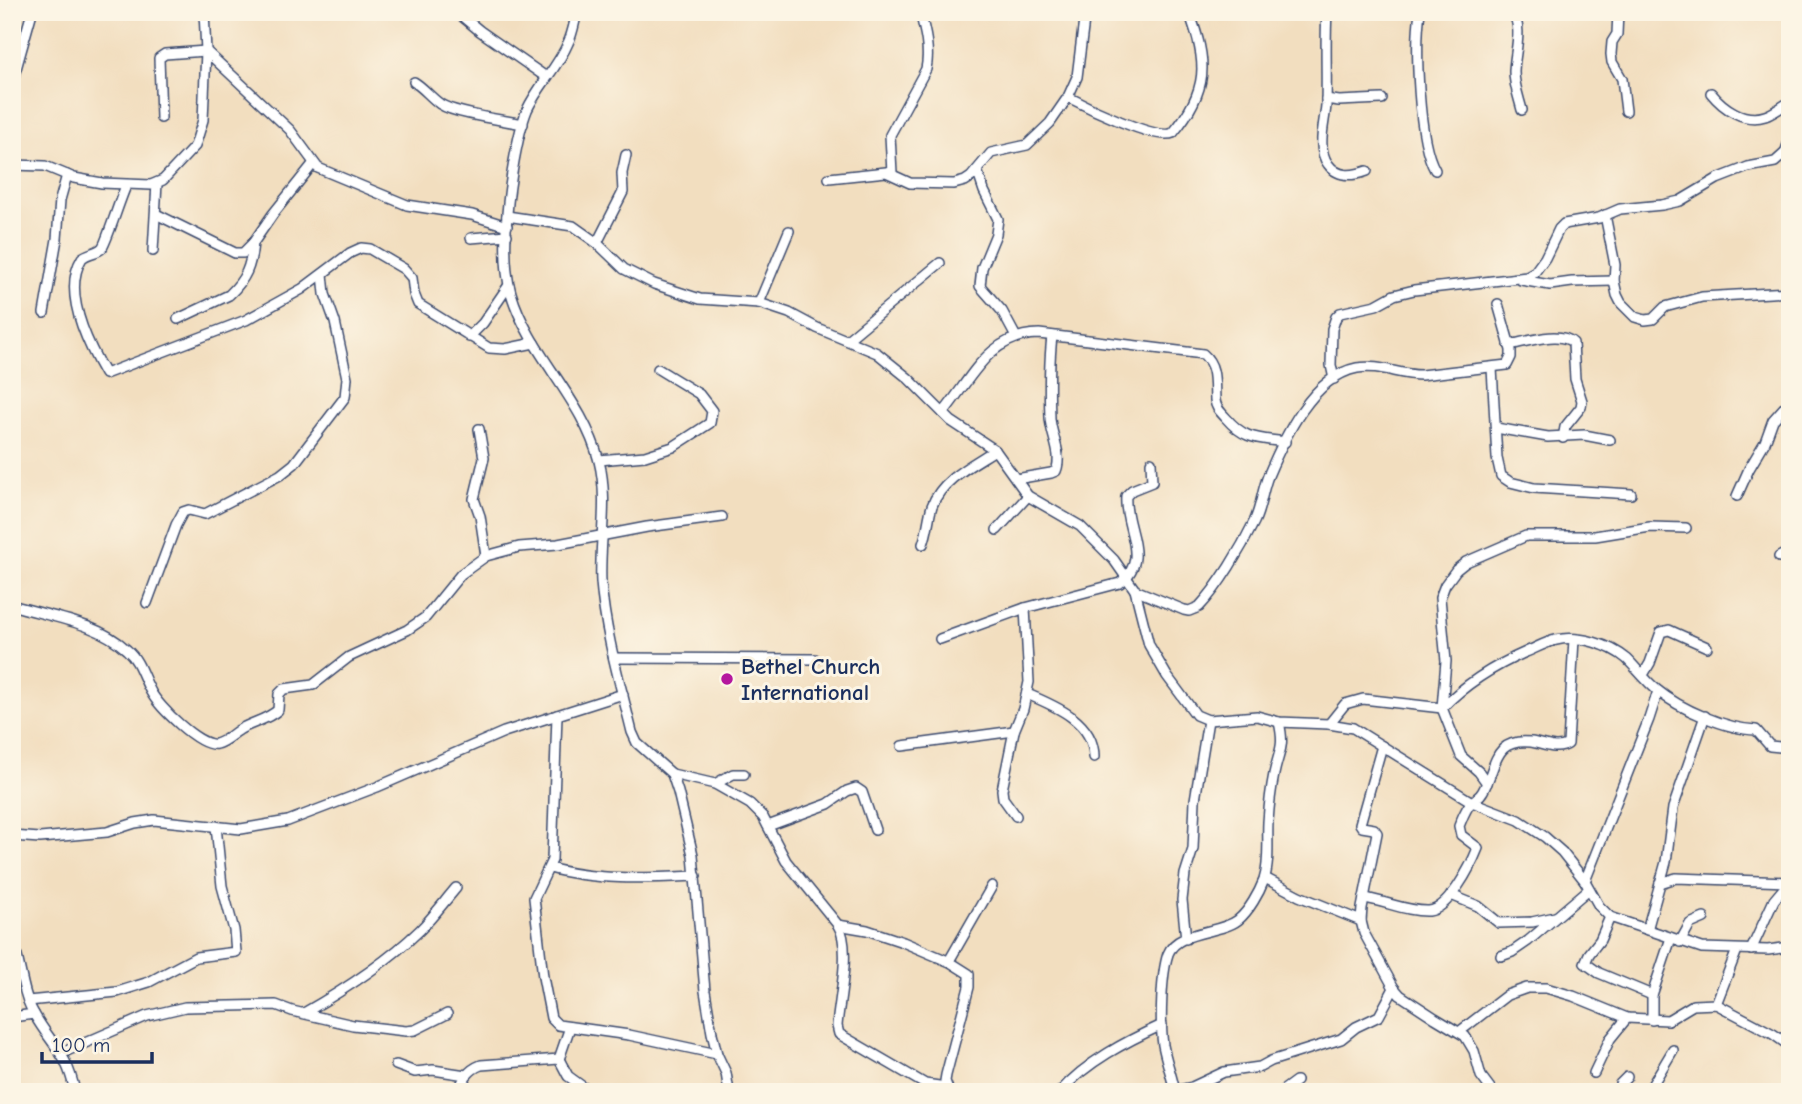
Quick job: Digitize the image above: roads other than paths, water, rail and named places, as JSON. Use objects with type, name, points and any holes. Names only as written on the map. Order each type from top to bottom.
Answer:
[{"type":"street","points":[[12,83],[32,12]]},
{"type":"street","points":[[12,165],[45,166],[88,182],[126,186],[157,183],[172,172],[195,146],[199,135],[205,104],[204,12]]},
{"type":"street","points":[[457,12],[546,77]]},
{"type":"street","points":[[577,12],[568,44],[546,77],[528,109],[523,124],[507,226],[509,285],[534,344],[570,400],[599,460],[603,495],[601,583],[606,627],[632,732],[637,743],[672,774],[715,784],[750,804],[763,817],[786,861],[838,925],[843,939],[837,1026],[839,1034],[925,1084],[948,1089],[948,1060],[970,979],[964,969],[892,938],[838,925]]},
{"type":"street","points":[[891,173],[890,135],[926,69],[928,58],[920,12]]},
{"type":"street","points":[[830,178],[891,173],[910,183],[940,185],[965,181],[991,153],[1027,145],[1037,138],[1068,97],[1077,77],[1085,12]]},
{"type":"street","points":[[1068,97],[1114,119],[1158,135],[1173,133],[1195,102],[1203,68],[1201,43],[1189,12]]},
{"type":"street","points":[[1327,12],[1326,99],[1322,130],[1325,160],[1343,174],[1353,176],[1367,171]]},
{"type":"street","points":[[1420,12],[1417,66],[1427,151],[1435,170]]},
{"type":"street","points":[[1512,12],[1517,30],[1515,86],[1522,110]]},
{"type":"street","points":[[1618,12],[1617,34],[1612,41],[1611,54],[1612,62],[1622,79],[1626,111]]},
{"type":"street","points":[[161,118],[159,58],[165,54],[206,51],[290,130],[313,164],[321,169],[407,205],[472,215],[507,226],[573,226],[597,243],[624,269],[654,284],[701,299],[759,303],[789,313],[877,353],[908,378],[951,421],[995,450],[1035,502],[1080,526],[1127,577],[1135,590],[1149,645],[1196,715],[1208,720],[1257,716],[1279,722],[1353,728],[1472,802],[1519,820],[1545,837],[1562,852],[1602,910],[1610,917],[1702,948],[1768,950],[1790,947]]},
{"type":"street","points":[[414,82],[450,108],[523,124]]},
{"type":"street","points":[[1712,93],[1730,111],[1756,117],[1765,116],[1790,102]]},
{"type":"street","points":[[1326,99],[1382,99]]},
{"type":"street","points":[[1520,279],[1534,273],[1561,226],[1627,207],[1670,204],[1717,179],[1748,167],[1774,162],[1785,153],[1790,139]]},
{"type":"street","points":[[597,243],[623,192],[622,173],[626,155]]},
{"type":"street","points":[[156,214],[234,253],[245,252],[313,164]]},
{"type":"street","points":[[977,170],[998,219],[996,234],[982,268],[980,286],[1002,311],[1016,337]]},
{"type":"street","points":[[44,313],[66,174]]},
{"type":"street","points":[[153,251],[157,183]]},
{"type":"street","points":[[126,186],[104,245],[99,251],[82,258],[74,280],[76,306],[105,374],[246,320],[275,306],[355,250],[370,249],[396,263],[409,274],[418,304],[480,344],[497,350],[534,344]]},
{"type":"street","points":[[1605,215],[1615,265],[1614,281],[1621,303],[1630,314],[1645,320],[1653,319],[1665,307],[1702,297],[1790,292]]},
{"type":"street","points":[[471,238],[507,226]]},
{"type":"street","points":[[759,303],[789,231]]},
{"type":"street","points":[[178,319],[229,295],[236,289],[247,276],[253,243]]},
{"type":"street","points":[[847,340],[940,263]]},
{"type":"street","points":[[147,603],[183,512],[189,510],[205,514],[280,475],[295,464],[345,397],[347,378],[335,322],[325,294],[323,274]]},
{"type":"street","points":[[1334,379],[1331,365],[1332,329],[1340,313],[1376,305],[1413,289],[1487,280],[1520,279],[1550,285],[1614,281]]},
{"type":"street","points":[[469,337],[489,316],[509,285]]},
{"type":"street","points":[[1135,590],[1184,610],[1199,607],[1243,543],[1256,518],[1269,474],[1284,442],[1312,396],[1347,371],[1359,368],[1382,369],[1408,375],[1507,365],[1511,357],[1498,304]]},
{"type":"street","points":[[943,413],[981,361],[1002,343],[1016,337],[1039,334],[1203,354],[1210,361],[1213,370],[1217,408],[1235,429],[1251,437],[1284,442]]},
{"type":"street","points":[[1016,479],[1051,473],[1058,467],[1058,452],[1050,415],[1052,336]]},
{"type":"street","points":[[1509,345],[1564,337],[1573,343],[1575,379],[1582,401],[1581,407],[1565,427],[1563,438]]},
{"type":"street","points":[[1492,368],[1498,468],[1501,476],[1510,482],[1560,491],[1631,494]]},
{"type":"street","points":[[599,460],[645,456],[673,447],[710,423],[712,411],[699,394],[658,369]]},
{"type":"street","points":[[1737,496],[1765,442],[1773,420],[1790,401]]},
{"type":"street","points":[[1496,428],[1563,438],[1584,435],[1610,440]]},
{"type":"street","points":[[479,429],[484,458],[474,499],[480,516],[486,556]]},
{"type":"street","points":[[923,544],[928,532],[930,511],[944,486],[995,450]]},
{"type":"street","points":[[940,639],[1025,608],[1120,583],[1127,577],[1136,561],[1126,496],[1132,490],[1152,482],[1151,462]]},
{"type":"street","points":[[997,530],[1028,496]]},
{"type":"street","points":[[12,605],[93,629],[115,641],[135,658],[160,705],[190,732],[214,745],[240,729],[272,715],[278,710],[279,694],[284,689],[313,685],[349,657],[407,631],[426,617],[461,574],[486,556],[519,547],[558,544],[722,517]]},
{"type":"street","points":[[1487,783],[1461,756],[1442,708],[1446,661],[1440,598],[1451,576],[1466,562],[1525,536],[1595,536],[1650,527],[1686,528]]},
{"type":"street","points":[[1779,557],[1790,551]]},
{"type":"street","points":[[1016,816],[1003,797],[1002,790],[1014,731],[1029,682],[1025,608]]},
{"type":"street","points":[[1643,675],[1661,632],[1669,630],[1707,648]]},
{"type":"street","points":[[1442,708],[1460,690],[1496,665],[1550,642],[1574,639],[1607,646],[1619,653],[1658,691],[1705,716],[1745,730],[1756,730],[1770,746],[1790,747]]},
{"type":"street","points":[[1364,898],[1425,911],[1437,909],[1451,895],[1478,850],[1477,845],[1461,835],[1459,829],[1472,802],[1479,798],[1487,783],[1501,750],[1508,744],[1529,742],[1560,748],[1568,744],[1574,639]]},
{"type":"street","points":[[614,658],[815,659]]},
{"type":"street","points":[[1501,956],[1516,950],[1587,885],[1658,691]]},
{"type":"street","points":[[12,836],[40,838],[107,832],[154,820],[241,829],[288,821],[377,787],[474,744],[623,694]]},
{"type":"street","points":[[1027,694],[1049,703],[1089,732],[1094,744],[1094,757]]},
{"type":"street","points":[[1329,724],[1345,704],[1363,699],[1442,708]]},
{"type":"street","points":[[556,715],[556,770],[550,868],[534,898],[551,1018],[556,1024],[629,1035],[718,1055]]},
{"type":"street","points":[[1647,930],[1669,849],[1673,808],[1705,716]]},
{"type":"street","points":[[1186,939],[1182,900],[1185,874],[1193,849],[1195,800],[1208,720]]},
{"type":"street","points":[[1279,722],[1284,741],[1270,800],[1265,878],[1250,906],[1235,922],[1186,939],[1173,946],[1168,953],[1163,988],[1163,1047],[1175,1091],[1192,1087],[1224,1072],[1260,1067],[1341,1038],[1379,1016],[1394,988]]},
{"type":"street","points":[[902,746],[1014,731]]},
{"type":"street","points":[[1382,746],[1360,824],[1362,827],[1377,830],[1361,921],[1364,933],[1400,995],[1459,1032],[1470,1042],[1481,1076],[1493,1092]]},
{"type":"street","points":[[672,774],[689,834],[696,876],[705,991],[718,1055],[726,1073],[729,1092]]},
{"type":"street","points":[[715,784],[733,774],[744,774]]},
{"type":"street","points":[[768,826],[828,804],[856,788],[862,792],[875,830]]},
{"type":"street","points":[[28,1000],[117,992],[149,982],[196,957],[236,953],[234,930],[222,886],[216,826]]},
{"type":"street","points":[[550,868],[642,878],[696,876]]},
{"type":"street","points":[[1265,878],[1299,896],[1361,921]]},
{"type":"street","points":[[1660,883],[1676,878],[1789,881]]},
{"type":"street","points":[[1751,950],[1774,900],[1789,881]]},
{"type":"street","points":[[949,961],[992,886]]},
{"type":"street","points":[[304,1013],[348,988],[397,951],[422,928],[456,888]]},
{"type":"street","points":[[1451,895],[1478,906],[1498,923],[1532,922],[1555,917]]},
{"type":"street","points":[[1610,917],[1600,940],[1588,954],[1585,963],[1599,973],[1652,996]]},
{"type":"street","points":[[1681,942],[1690,924],[1704,918]]},
{"type":"street","points":[[12,939],[28,1000],[34,1014],[62,1053],[71,1072],[75,1092]]},
{"type":"street","points":[[1652,1020],[1652,996],[1671,939]]},
{"type":"street","points":[[1716,1004],[1737,950]]},
{"type":"street","points":[[1459,1032],[1507,995],[1527,988],[1546,988],[1627,1018],[1672,1019],[1693,1005],[1716,1004],[1790,1046]]},
{"type":"street","points":[[62,1053],[147,1016],[185,1007],[276,1005],[353,1025],[406,1031],[415,1030],[447,1014]]},
{"type":"street","points":[[12,1017],[34,1014]]},
{"type":"street","points":[[1594,1073],[1610,1039],[1627,1018]]},
{"type":"street","points":[[1060,1092],[1077,1075],[1127,1042],[1162,1025]]},
{"type":"street","points":[[559,1059],[570,1027]]},
{"type":"street","points":[[1648,1092],[1673,1050]]},
{"type":"street","points":[[458,1092],[466,1075],[481,1065],[559,1059]]},
{"type":"street","points":[[559,1059],[568,1076],[590,1092]]},
{"type":"street","points":[[396,1065],[415,1072],[433,1070],[466,1075]]},
{"type":"street","points":[[1618,1092],[1626,1077]]},
{"type":"street","points":[[1281,1092],[1296,1081]]},
{"type":"place","name":"Bethel Church International","points":[[727,679]]}]
